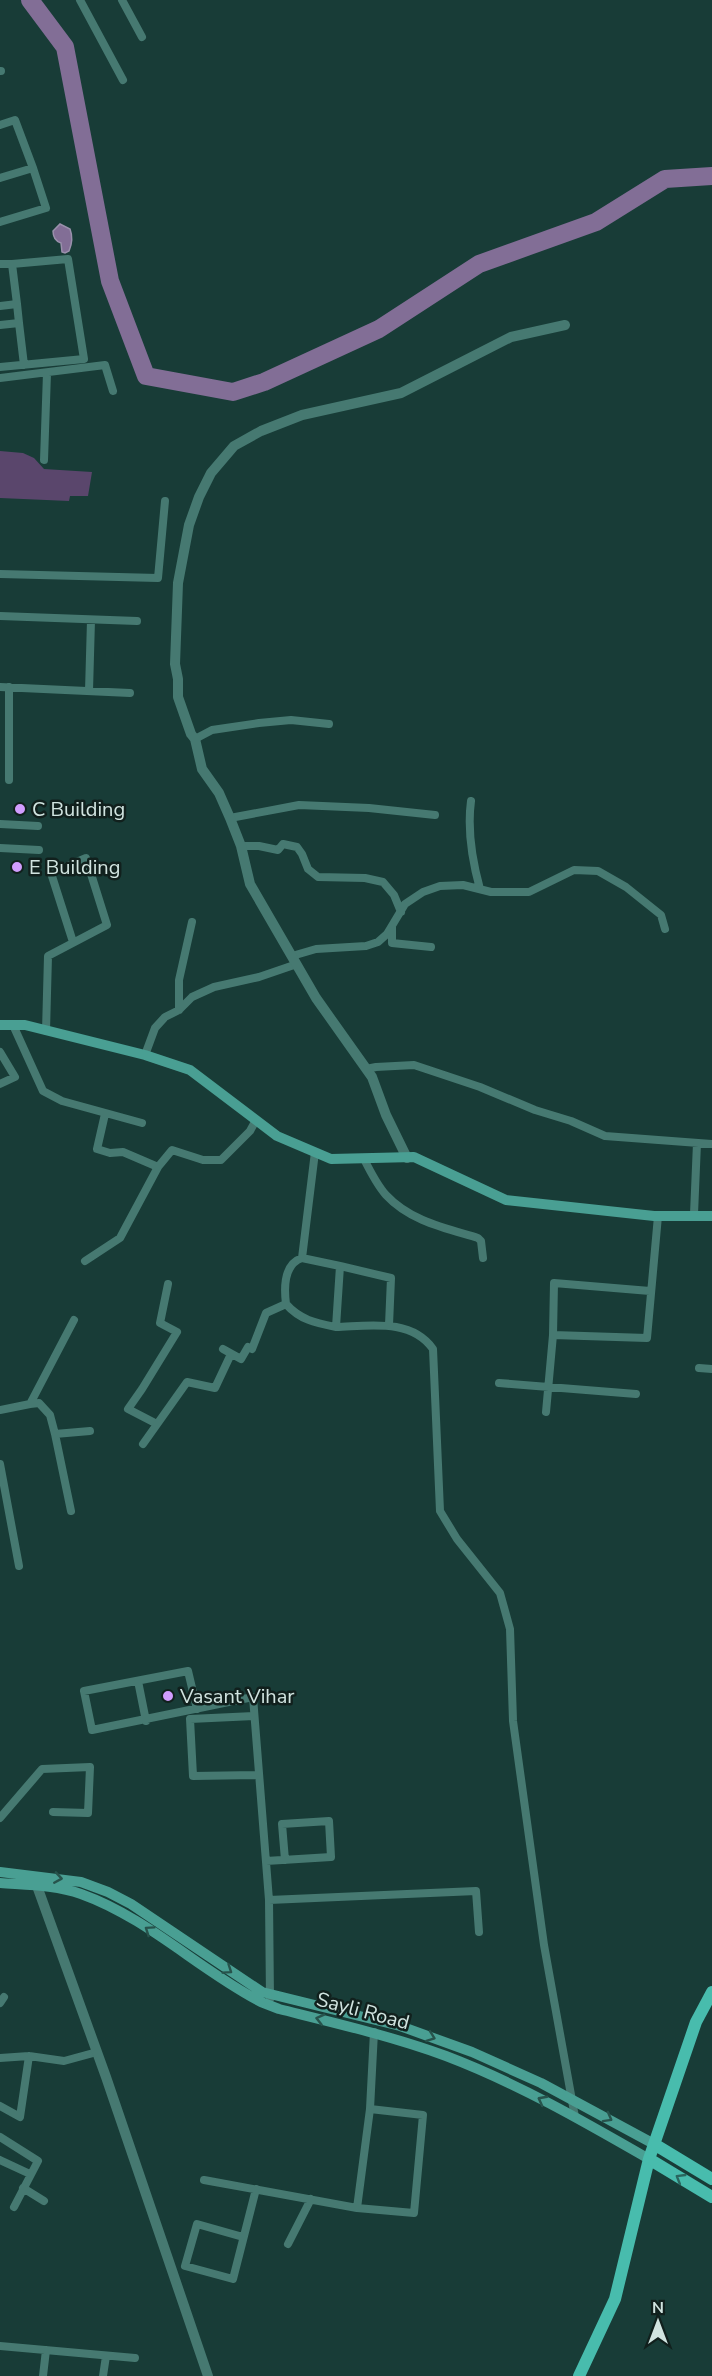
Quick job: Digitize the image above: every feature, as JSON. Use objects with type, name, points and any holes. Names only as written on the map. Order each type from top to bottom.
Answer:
[{"type":"main road","points":[[0,1025],[25,1025],[145,1055],[190,1070],[276,1136],[331,1159],[414,1157],[506,1200],[658,1216],[694,1214],[712,1216]]},
{"type":"main road","points":[[0,1872],[81,1882],[108,1892],[131,1904],[270,2000],[380,2021],[417,2032],[503,2065],[572,2099],[712,2179]]},
{"type":"main road","name":"Sayli Road","points":[[0,1883],[70,1891],[109,1906],[253,1998],[270,2000],[374,2032],[477,2069],[516,2086],[575,2117],[712,2197]]},
{"type":"main road","points":[[579,2376],[615,2299],[649,2159],[696,2022],[712,1992]]},
{"type":"street","points":[[80,0],[123,80]]},
{"type":"street","points":[[122,0],[142,38]]},
{"type":"street","points":[[0,125],[15,120],[46,208],[0,222]]},
{"type":"street","points":[[0,178],[33,168]]},
{"type":"street","points":[[0,264],[68,259],[84,358],[0,367]]},
{"type":"street","points":[[12,264],[24,365]]},
{"type":"street","points":[[0,306],[16,304]]},
{"type":"street","points":[[0,325],[20,323]]},
{"type":"street","points":[[407,1158],[386,1116],[372,1077],[316,998],[250,884],[241,846],[230,818],[219,793],[202,769],[195,739],[178,697],[175,664],[178,583],[189,525],[211,473],[234,446],[261,431],[302,415],[401,393],[511,337],[565,325]]},
{"type":"street","points":[[0,378],[105,365],[114,391]]},
{"type":"street","points":[[44,460],[47,373]]},
{"type":"street","points":[[0,574],[158,578],[165,501]]},
{"type":"street","points":[[0,616],[137,621]]},
{"type":"street","points":[[89,691],[91,620]]},
{"type":"street","points":[[9,780],[5,687],[130,693]]},
{"type":"street","points":[[195,739],[212,730],[259,723],[291,720],[329,724]]},
{"type":"street","points":[[471,801],[469,819],[471,846],[480,889]]},
{"type":"street","points":[[230,818],[299,805],[369,808],[435,815]]},
{"type":"street","points":[[0,824],[38,826]]},
{"type":"street","points":[[241,846],[260,846],[278,850],[283,844],[297,847],[308,869],[318,877],[365,878],[383,882],[394,895],[401,912]]},
{"type":"street","points":[[0,848],[39,849]]},
{"type":"street","points":[[46,1031],[48,956],[107,925],[86,858],[51,873],[73,942]]},
{"type":"street","points":[[145,1055],[155,1028],[165,1017],[179,1010],[192,997],[214,987],[259,977],[326,948],[366,946],[378,942],[387,934],[405,904],[423,892],[440,886],[463,885],[509,893],[529,892],[574,870],[598,871],[652,906],[661,915],[665,929]]},
{"type":"street","points":[[179,1010],[179,980],[192,922]]},
{"type":"street","points":[[392,926],[392,943],[430,948]]},
{"type":"street","points":[[14,1025],[43,1091],[62,1101],[142,1123]]},
{"type":"street","points":[[0,1052],[15,1077],[0,1084]]},
{"type":"street","points":[[366,1069],[414,1065],[490,1090],[535,1110],[571,1121],[605,1136],[712,1143]]},
{"type":"street","points":[[105,1114],[97,1149],[110,1153],[123,1152],[158,1167]]},
{"type":"street","points":[[85,1261],[120,1238],[158,1167],[172,1150],[202,1160],[221,1160],[250,1131],[256,1120]]},
{"type":"street","points":[[694,1214],[698,1143]]},
{"type":"street","points":[[302,1258],[315,1152]]},
{"type":"street","points":[[364,1159],[385,1194],[404,1211],[441,1227],[478,1238],[481,1241],[483,1258]]},
{"type":"street","points":[[553,1335],[647,1338],[658,1216]]},
{"type":"street","points":[[389,1325],[391,1278],[302,1258],[295,1260],[285,1281],[286,1304],[295,1313],[310,1322],[336,1327],[389,1325],[420,1334],[433,1349],[440,1511],[457,1539],[500,1593],[510,1629],[513,1721],[544,1945],[575,2117]]},
{"type":"street","points":[[336,1327],[340,1266]]},
{"type":"street","points":[[546,1412],[553,1335],[554,1283],[650,1291]]},
{"type":"street","points":[[157,1424],[128,1409],[177,1332],[160,1323],[168,1284]]},
{"type":"street","points":[[143,1444],[187,1382],[215,1388],[227,1351],[241,1359],[248,1347],[252,1349],[266,1313],[286,1304]]},
{"type":"street","points":[[30,1404],[74,1320]]},
{"type":"street","points":[[699,1368],[712,1369]]},
{"type":"street","points":[[499,1383],[636,1394]]},
{"type":"street","points":[[0,1410],[39,1403],[50,1414],[71,1511]]},
{"type":"street","points":[[56,1434],[90,1431]]},
{"type":"street","points":[[0,1464],[19,1566]]},
{"type":"street","points":[[197,1709],[188,1671],[84,1691],[92,1730],[146,1721],[253,1697],[269,1900],[270,2000]]},
{"type":"street","points":[[138,1681],[146,1721]]},
{"type":"street","points":[[254,1716],[190,1719],[193,1776],[259,1775]]},
{"type":"street","points":[[0,1818],[42,1769],[90,1767],[88,1813],[52,1812]]},
{"type":"street","points":[[266,1861],[285,1860],[331,1857],[329,1821],[282,1824],[285,1860]]},
{"type":"street","points":[[37,1886],[97,2052],[208,2376]]},
{"type":"street","points":[[269,1900],[476,1891],[479,1932]]},
{"type":"street","points":[[357,2208],[370,2109],[374,2032]]},
{"type":"street","points":[[0,2058],[29,2056],[64,2061],[97,2052]]},
{"type":"street","points":[[0,2106],[20,2117],[29,2056]]},
{"type":"street","points":[[204,2180],[357,2208],[414,2213],[423,2115],[370,2109]]},
{"type":"street","points":[[0,2137],[38,2161],[14,2207]]},
{"type":"street","points":[[0,2160],[30,2174]]},
{"type":"street","points":[[23,2188],[44,2201]]},
{"type":"street","points":[[243,2237],[197,2224],[185,2266],[233,2279],[256,2189]]},
{"type":"street","points":[[288,2244],[311,2199]]},
{"type":"street","points":[[0,2346],[135,2358]]},
{"type":"street","points":[[43,2376],[46,2350]]},
{"type":"street","points":[[103,2376],[106,2356]]},
{"type":"shaded area","points":[[60,224],[70,229],[72,235],[69,251],[65,253],[62,252],[61,243],[53,235],[53,231]]},
{"type":"shaded area","points":[[0,451],[23,453],[34,458],[44,469],[92,472],[88,496],[70,496],[69,501],[0,498]]},
{"type":"waterway","points":[[30,0],[65,47],[110,281],[146,376],[233,392],[264,382],[379,329],[479,264],[596,222],[665,179],[712,176]]},
{"type":"place","name":"C Building","points":[[20,809]]},
{"type":"place","name":"E Building","points":[[17,867]]},
{"type":"place","name":"Vasant Vihar","points":[[168,1696]]}]
